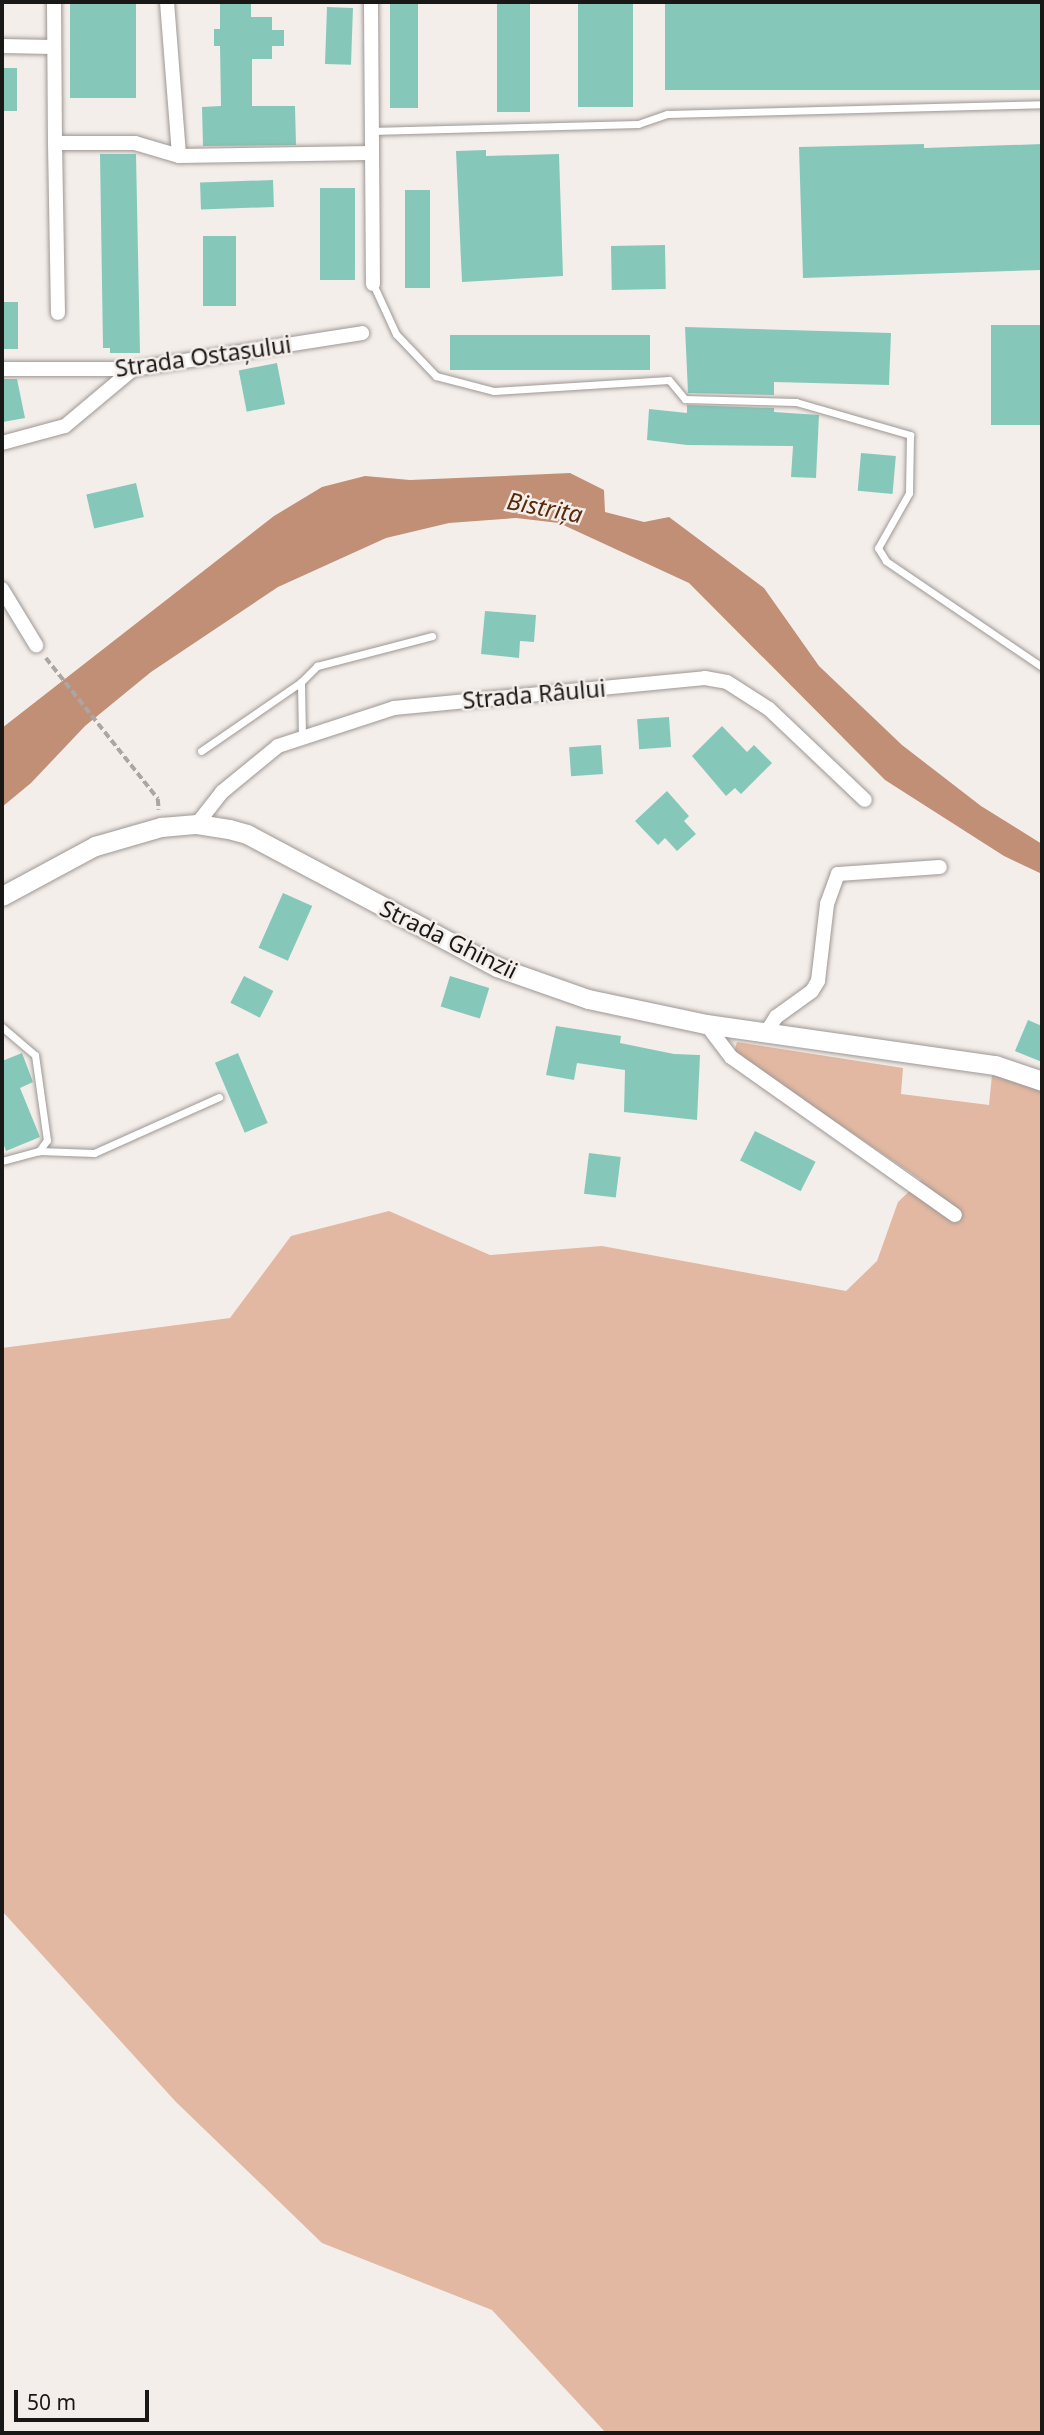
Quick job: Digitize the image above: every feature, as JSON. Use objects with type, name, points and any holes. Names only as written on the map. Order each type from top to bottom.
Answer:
[{"type":"street","points":[[54,2],[58,313]]},
{"type":"street","points":[[167,2],[179,156]]},
{"type":"street","points":[[371,2],[373,284]]},
{"type":"street","points":[[2,46],[53,47]]},
{"type":"street","points":[[55,143],[135,143],[179,156],[370,153]]},
{"type":"street","name":"Strada Ostașului","points":[[2,369],[133,369],[362,332]]},
{"type":"street","points":[[2,443],[65,426],[133,369]]},
{"type":"street","points":[[2,589],[36,645]]},
{"type":"street","name":"Strada Râului","points":[[197,824],[222,792],[256,762],[302,736],[394,708],[705,678],[727,682],[769,709],[865,800]]},
{"type":"street","name":"Strada Ghinzii","points":[[2,896],[95,846],[161,827],[197,824],[247,834],[497,967],[588,999],[706,1024],[995,1065],[1042,1081]]},
{"type":"street","points":[[766,1033],[776,1017],[811,991],[818,981],[827,905],[838,874],[940,867]]},
{"type":"street","points":[[706,1024],[731,1057],[955,1215]]},
{"type":"lane","points":[[370,131],[638,124],[667,114],[1042,104]]},
{"type":"lane","points":[[373,284],[396,334],[436,376],[494,391],[668,380],[685,399],[796,402],[910,435],[909,493],[878,548],[886,561],[1042,667]]},
{"type":"lane","points":[[201,751],[301,681],[317,666],[432,636]]},
{"type":"lane","points":[[301,681],[302,736]]},
{"type":"lane","points":[[2,1027],[35,1055],[47,1140],[39,1151]]},
{"type":"lane","points":[[2,1161],[39,1151],[94,1153],[219,1097]]},
{"type":"path","points":[[36,645],[158,799]]},
{"type":"shaded area","points":[[737,1042],[903,1068],[901,1094],[989,1105],[992,1075],[1042,1091],[1042,2433],[606,2433],[492,2310],[322,2243],[176,2102],[2,1911],[2,1348],[230,1318],[291,1236],[389,1211],[490,1255],[602,1246],[846,1291],[877,1261],[898,1202],[921,1180],[734,1052]]},
{"type":"water","name":"Bistrița","points":[[570,473],[604,490],[605,512],[644,522],[669,517],[764,588],[819,666],[902,745],[981,806],[1042,844],[1042,874],[1004,856],[885,780],[689,583],[559,523],[516,518],[449,523],[386,538],[278,587],[151,672],[85,726],[31,783],[2,807],[2,728],[274,516],[322,487],[365,476],[410,480]]},
{"type":"building","points":[[70,2],[136,2],[136,98],[70,98]]},
{"type":"building","points":[[220,2],[251,2],[251,17],[272,17],[272,30],[284,30],[284,46],[272,46],[272,59],[252,59],[252,106],[295,106],[296,145],[203,146],[202,107],[221,106],[220,46],[214,46],[214,29],[220,29]]},
{"type":"building","points":[[390,2],[418,2],[418,108],[390,108]]},
{"type":"building","points":[[497,2],[530,2],[530,112],[497,112]]},
{"type":"building","points":[[578,2],[633,2],[633,107],[578,107]]},
{"type":"building","points":[[665,2],[1042,2],[1042,90],[665,90]]},
{"type":"building","points":[[327,7],[353,8],[351,65],[325,64]]},
{"type":"building","points":[[2,68],[17,68],[17,111],[2,111]]},
{"type":"building","points":[[924,144],[924,148],[1042,144],[1042,270],[803,278],[799,147]]},
{"type":"building","points":[[486,150],[486,156],[559,154],[563,276],[462,282],[456,151]]},
{"type":"building","points":[[100,154],[136,154],[140,353],[110,353],[110,348],[103,348]]},
{"type":"building","points":[[273,180],[274,207],[201,210],[200,183]]},
{"type":"building","points":[[320,188],[355,188],[355,280],[320,280]]},
{"type":"building","points":[[405,190],[430,190],[430,288],[405,288]]},
{"type":"building","points":[[203,236],[236,236],[236,306],[203,306]]},
{"type":"building","points":[[665,245],[666,289],[612,290],[611,246]]},
{"type":"building","points":[[2,302],[18,302],[18,349],[2,349]]},
{"type":"building","points":[[991,325],[1042,325],[1042,425],[991,425]]},
{"type":"building","points":[[685,327],[891,333],[889,385],[774,382],[774,395],[688,393]]},
{"type":"building","points":[[450,335],[650,335],[650,370],[450,370]]},
{"type":"building","points":[[277,363],[285,404],[247,412],[239,370]]},
{"type":"building","points":[[2,379],[17,379],[25,418],[3,422]]},
{"type":"building","points":[[687,405],[774,408],[774,412],[819,415],[816,478],[791,477],[793,446],[687,445],[647,440],[649,409],[687,413]]},
{"type":"building","points":[[861,453],[896,456],[893,494],[858,491]]},
{"type":"building","points":[[136,483],[144,517],[94,529],[86,494]]},
{"type":"building","points":[[485,611],[536,615],[534,642],[520,641],[519,658],[481,654]]},
{"type":"building","points":[[669,717],[671,747],[639,749],[637,719]]},
{"type":"building","points":[[722,726],[747,752],[754,745],[772,763],[741,794],[735,788],[726,796],[692,756]]},
{"type":"building","points":[[601,745],[603,774],[571,776],[569,747]]},
{"type":"building","points":[[667,791],[689,816],[684,821],[696,834],[677,851],[665,838],[658,845],[635,821]]},
{"type":"building","points":[[283,893],[312,906],[288,961],[259,948]]},
{"type":"building","points":[[244,976],[273,991],[260,1018],[230,1003]]},
{"type":"building","points":[[450,976],[489,988],[480,1019],[441,1007]]},
{"type":"building","points":[[1028,1020],[1042,1026],[1042,1062],[1015,1051]]},
{"type":"building","points":[[556,1026],[621,1036],[620,1043],[674,1054],[700,1055],[697,1120],[624,1112],[625,1070],[577,1063],[574,1080],[546,1075]]},
{"type":"building","points":[[22,1053],[33,1082],[20,1088],[40,1137],[6,1151],[2,1140],[2,1061]]},
{"type":"building","points":[[238,1053],[268,1123],[245,1133],[215,1063]]},
{"type":"building","points":[[755,1131],[816,1162],[801,1191],[740,1160]]},
{"type":"building","points":[[589,1153],[621,1157],[616,1198],[584,1194]]}]
